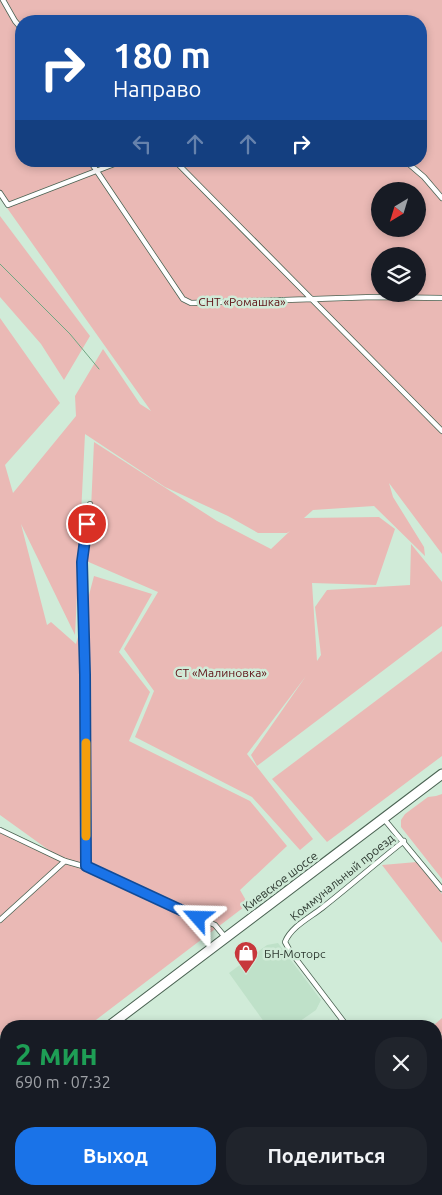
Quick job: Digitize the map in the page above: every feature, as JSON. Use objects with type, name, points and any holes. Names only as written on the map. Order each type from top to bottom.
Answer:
[{"type":"highway","name":"Киевское шоссе","points":[[117,1020],[442,774]]},
{"type":"street","points":[[3,0],[15,21]]},
{"type":"street","points":[[94,167],[183,299],[191,303],[310,300],[374,296],[442,298]]},
{"type":"street","points":[[0,193],[8,204],[106,167]]},
{"type":"street","points":[[181,167],[310,300],[442,431]]},
{"type":"street","points":[[412,167],[424,177],[442,198]]},
{"type":"street","points":[[86,866],[82,562],[90,504]]},
{"type":"street","name":"Коммунальный проезд","points":[[342,1020],[285,942],[292,930],[404,841],[384,818]]},
{"type":"street","points":[[0,830],[65,861],[86,866],[214,925],[226,937]]},
{"type":"street","points":[[404,841],[442,889]]},
{"type":"street","points":[[0,920],[65,861]]},
{"type":"shaded area","points":[[278,943],[321,1000],[316,1010],[302,1020],[263,1020],[229,973],[267,945]]},
{"type":"green space","points":[[0,0],[442,0],[442,554],[389,483],[393,497],[424,547],[425,556],[374,506],[313,510],[304,518],[379,517],[395,529],[376,585],[312,583],[317,661],[321,655],[315,607],[327,590],[410,585],[411,544],[442,582],[442,626],[257,766],[251,755],[306,676],[247,754],[313,839],[300,850],[252,797],[135,737],[154,691],[124,649],[158,592],[84,560],[91,509],[94,442],[217,521],[271,549],[290,531],[287,533],[258,533],[228,516],[165,487],[85,434],[75,635],[21,524],[47,625],[51,622],[76,644],[94,576],[152,594],[119,652],[150,692],[129,741],[250,801],[287,846],[240,890],[248,904],[96,1020],[0,1020],[0,832],[57,856],[0,815],[0,318],[60,403],[5,465],[13,493],[76,416],[75,396],[103,349],[140,404],[151,411],[0,198]]},
{"type":"green space","points":[[0,216],[90,336],[64,380],[41,344],[0,297]]},
{"type":"green space","points":[[442,651],[442,756],[327,842],[272,779]]},
{"type":"green space","points":[[442,794],[442,879],[401,827],[401,820],[405,814],[428,797]]},
{"type":"green space","points":[[417,862],[442,894],[442,943],[382,865]]},
{"type":"waterway","points":[[0,264],[70,334],[99,369]]},
{"type":"slow traffic","points":[[86,743],[86,836]]},
{"type":"place","name":"БН-Моторс","points":[[246,974]]},
{"type":"route","points":[[87,524],[82,562],[86,745],[86,866],[198,918]]},
{"type":"park label","name":"СНТ «Ромашка»","points":[[242,301]]},
{"type":"park label","name":"СТ «Малиновка»","points":[[221,672]]}]
